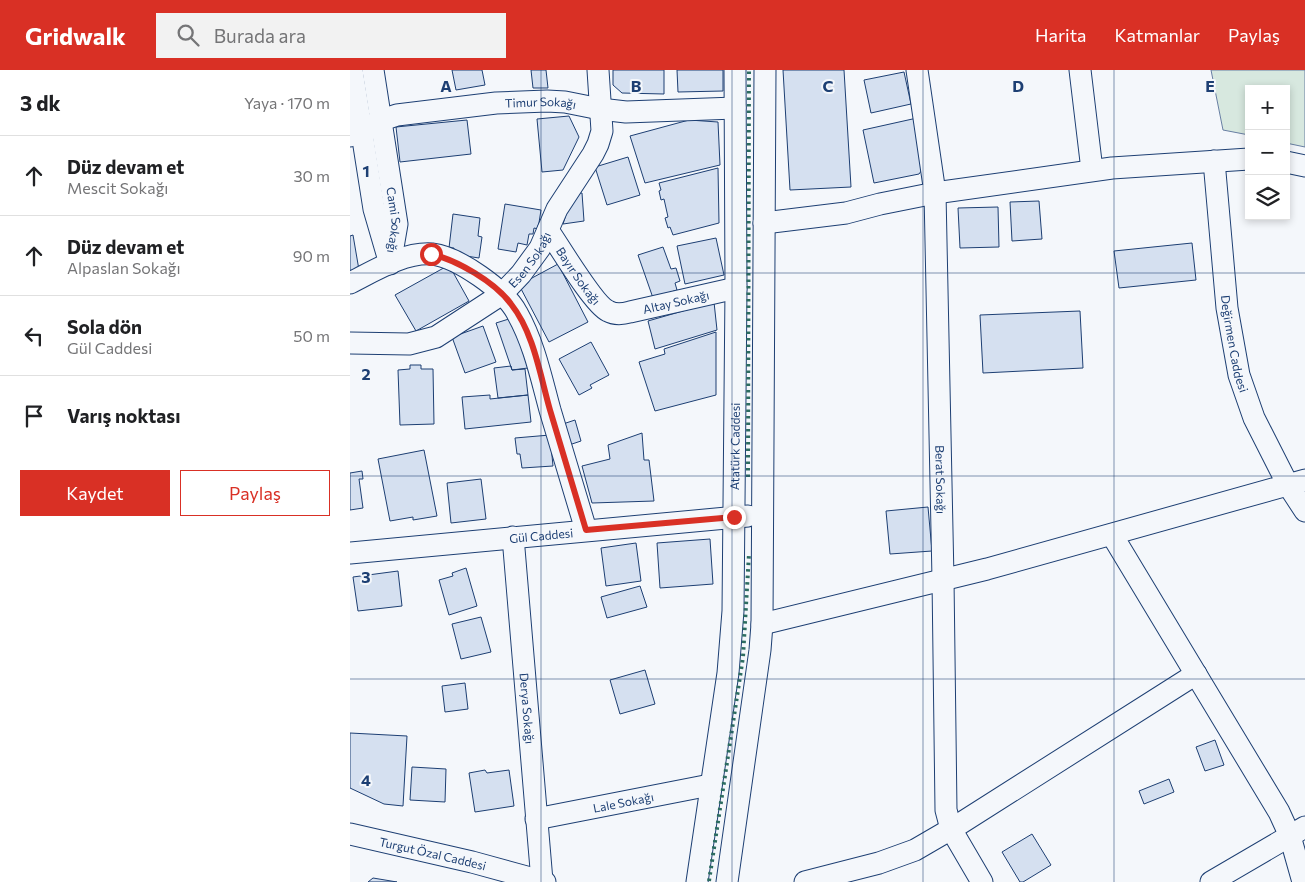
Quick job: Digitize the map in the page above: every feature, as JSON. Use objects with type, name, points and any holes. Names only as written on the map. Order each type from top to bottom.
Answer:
[{"type":"street","name":"Cami Sokağı","points":[[352,70],[356,133],[374,209],[390,264]]},
{"type":"street","name":"Cami Sokağı","points":[[373,70],[397,224],[390,264]]},
{"type":"street","name":"Esen Sokağı","points":[[350,343],[409,344],[436,337],[502,294],[530,264],[540,248],[561,203],[598,144],[602,131],[598,70]]},
{"type":"street","name":"Atatürk Caddesi","points":[[697,882],[732,635],[736,288],[735,70]]},
{"type":"street","points":[[727,882],[762,624],[764,70]]},
{"type":"street","name":"Berat Sokağı","points":[[917,70],[935,193],[946,800],[951,829],[982,882]]},
{"type":"street","points":[[1080,70],[1092,170]]},
{"type":"street","name":"Timur Sokağı","points":[[356,133],[382,120],[397,116],[496,103],[565,102],[626,112],[735,108]]},
{"type":"street","points":[[764,223],[846,213],[935,193],[1092,170],[1245,159]]},
{"type":"street","name":"Değirmen Caddesi","points":[[1214,161],[1227,308],[1239,375],[1254,418],[1297,482],[1305,511]]},
{"type":"street","points":[[1290,163],[1305,166]]},
{"type":"street","name":"Bayır Sokağı","points":[[548,230],[595,300],[602,308],[616,314]]},
{"type":"street","points":[[350,283],[390,264],[418,255],[431,254],[445,257],[458,263],[502,294],[517,312],[539,368],[586,530]]},
{"type":"street","name":"Altay Sokağı","points":[[616,314],[736,288]]},
{"type":"street","points":[[762,624],[987,569],[1297,482]]},
{"type":"street","name":"Gül Caddesi","points":[[350,553],[586,530],[762,516]]},
{"type":"street","points":[[1112,535],[1279,812],[1298,831],[1302,882]]},
{"type":"street","name":"Derya Sokağı","points":[[513,537],[536,819],[543,881]]},
{"type":"street","points":[[805,882],[895,858],[915,850],[1196,674]]},
{"type":"street","name":"Lale Sokağı","points":[[536,819],[710,785]]},
{"type":"street","points":[[1211,882],[1298,831]]},
{"type":"street","name":"Turgut Özal Caddesi","points":[[350,834],[472,862],[543,881]]},
{"type":"shaded area","points":[[1211,70],[1305,70],[1305,147],[1290,144],[1290,85],[1245,85],[1245,134],[1223,130]]},
{"type":"building","points":[[452,70],[482,70],[485,85],[456,90]]},
{"type":"building","points":[[531,70],[546,70],[548,88],[533,88]]},
{"type":"building","points":[[613,70],[664,70],[664,94],[622,93],[613,85]]},
{"type":"building","points":[[677,70],[723,70],[723,91],[678,92]]},
{"type":"building","points":[[783,70],[844,70],[851,187],[790,190]]},
{"type":"building","points":[[904,72],[911,104],[871,113],[864,80]]},
{"type":"building","points":[[569,116],[579,137],[563,170],[542,172],[537,119]]},
{"type":"building","points":[[917,118],[927,163],[919,174],[874,183],[863,130]]},
{"type":"building","points":[[467,120],[471,154],[400,162],[396,127]]},
{"type":"building","points":[[689,120],[718,122],[720,165],[645,183],[630,136]]},
{"type":"building","points":[[628,157],[640,195],[607,205],[595,167]]},
{"type":"building","points":[[718,168],[719,223],[673,235],[670,227],[668,228],[665,218],[668,217],[664,199],[661,200],[659,183]]},
{"type":"building","points":[[573,193],[582,193],[584,221],[563,224]]},
{"type":"building","points":[[1039,201],[1042,239],[1012,241],[1010,202]]},
{"type":"building","points":[[505,204],[541,210],[538,229],[534,228],[533,234],[529,234],[527,245],[518,243],[516,252],[498,249]]},
{"type":"building","points":[[998,207],[999,247],[960,248],[958,208]]},
{"type":"building","points":[[453,214],[480,218],[478,236],[482,237],[479,258],[453,254],[454,248],[449,248]]},
{"type":"building","points":[[353,235],[359,270],[350,272],[350,236]]},
{"type":"building","points":[[716,238],[724,275],[685,284],[677,246]]},
{"type":"building","points":[[1192,243],[1196,280],[1119,288],[1114,251]]},
{"type":"building","points":[[663,247],[671,269],[676,268],[680,281],[675,283],[677,290],[653,298],[638,255]]},
{"type":"building","points":[[558,264],[588,322],[549,342],[519,285]]},
{"type":"building","points":[[449,265],[469,301],[416,331],[395,295]]},
{"type":"building","points":[[714,302],[717,330],[655,349],[648,321]]},
{"type":"building","points":[[1080,311],[1083,368],[983,373],[980,315]]},
{"type":"building","points":[[512,318],[528,368],[512,370],[496,323]]},
{"type":"building","points":[[483,326],[496,362],[465,373],[452,337]]},
{"type":"building","points":[[716,332],[716,395],[655,411],[639,362],[665,354],[664,349]]},
{"type":"building","points":[[591,342],[609,375],[590,385],[592,388],[579,395],[559,359]]},
{"type":"building","points":[[410,365],[421,365],[421,369],[433,369],[434,424],[400,425],[398,370],[410,369]]},
{"type":"building","points":[[511,366],[512,370],[525,369],[528,395],[498,398],[494,368]]},
{"type":"building","points":[[490,395],[490,399],[528,395],[531,422],[465,429],[462,397]]},
{"type":"building","points":[[575,420],[581,441],[569,445],[563,424]]},
{"type":"building","points":[[642,433],[644,460],[649,460],[654,501],[592,503],[582,466],[610,459],[608,445]]},
{"type":"building","points":[[550,435],[553,466],[522,468],[520,454],[517,454],[515,438]]},
{"type":"building","points":[[424,450],[437,516],[413,520],[413,517],[390,521],[378,459]]},
{"type":"building","points":[[362,471],[363,479],[359,479],[363,508],[350,510],[350,473]]},
{"type":"building","points":[[481,479],[486,519],[451,523],[447,483]]},
{"type":"building","points":[[928,507],[932,551],[890,554],[886,511]]},
{"type":"building","points":[[710,539],[713,584],[660,588],[657,543]]},
{"type":"building","points":[[636,543],[641,581],[606,586],[601,548]]},
{"type":"building","points":[[466,568],[477,606],[449,615],[439,580],[453,576],[452,573]]},
{"type":"building","points":[[398,571],[402,606],[358,611],[353,577]]},
{"type":"building","points":[[640,586],[647,607],[607,618],[601,597]]},
{"type":"building","points":[[481,617],[491,652],[461,659],[452,624]]},
{"type":"building","points":[[645,670],[655,704],[620,714],[610,680]]},
{"type":"building","points":[[465,683],[468,709],[445,712],[442,686]]},
{"type":"building","points":[[350,733],[407,736],[403,806],[384,804],[350,788]]},
{"type":"building","points":[[1215,740],[1224,765],[1205,771],[1196,747]]},
{"type":"building","points":[[412,767],[446,769],[445,802],[410,800]]},
{"type":"building","points":[[485,770],[487,773],[509,770],[514,806],[475,812],[469,773]]},
{"type":"building","points":[[1169,779],[1174,792],[1144,804],[1139,791]]},
{"type":"building","points":[[1032,834],[1051,865],[1020,882],[1002,852]]},
{"type":"building","points":[[373,878],[397,882],[368,882]]},
{"type":"hedge","points":[[748,477],[749,70]]},
{"type":"hedge","points":[[709,881],[743,657],[749,554]]},
{"type":"route","points":[[431,254],[445,257],[477,275],[502,294],[517,312],[539,368],[586,530],[734,517]]}]
